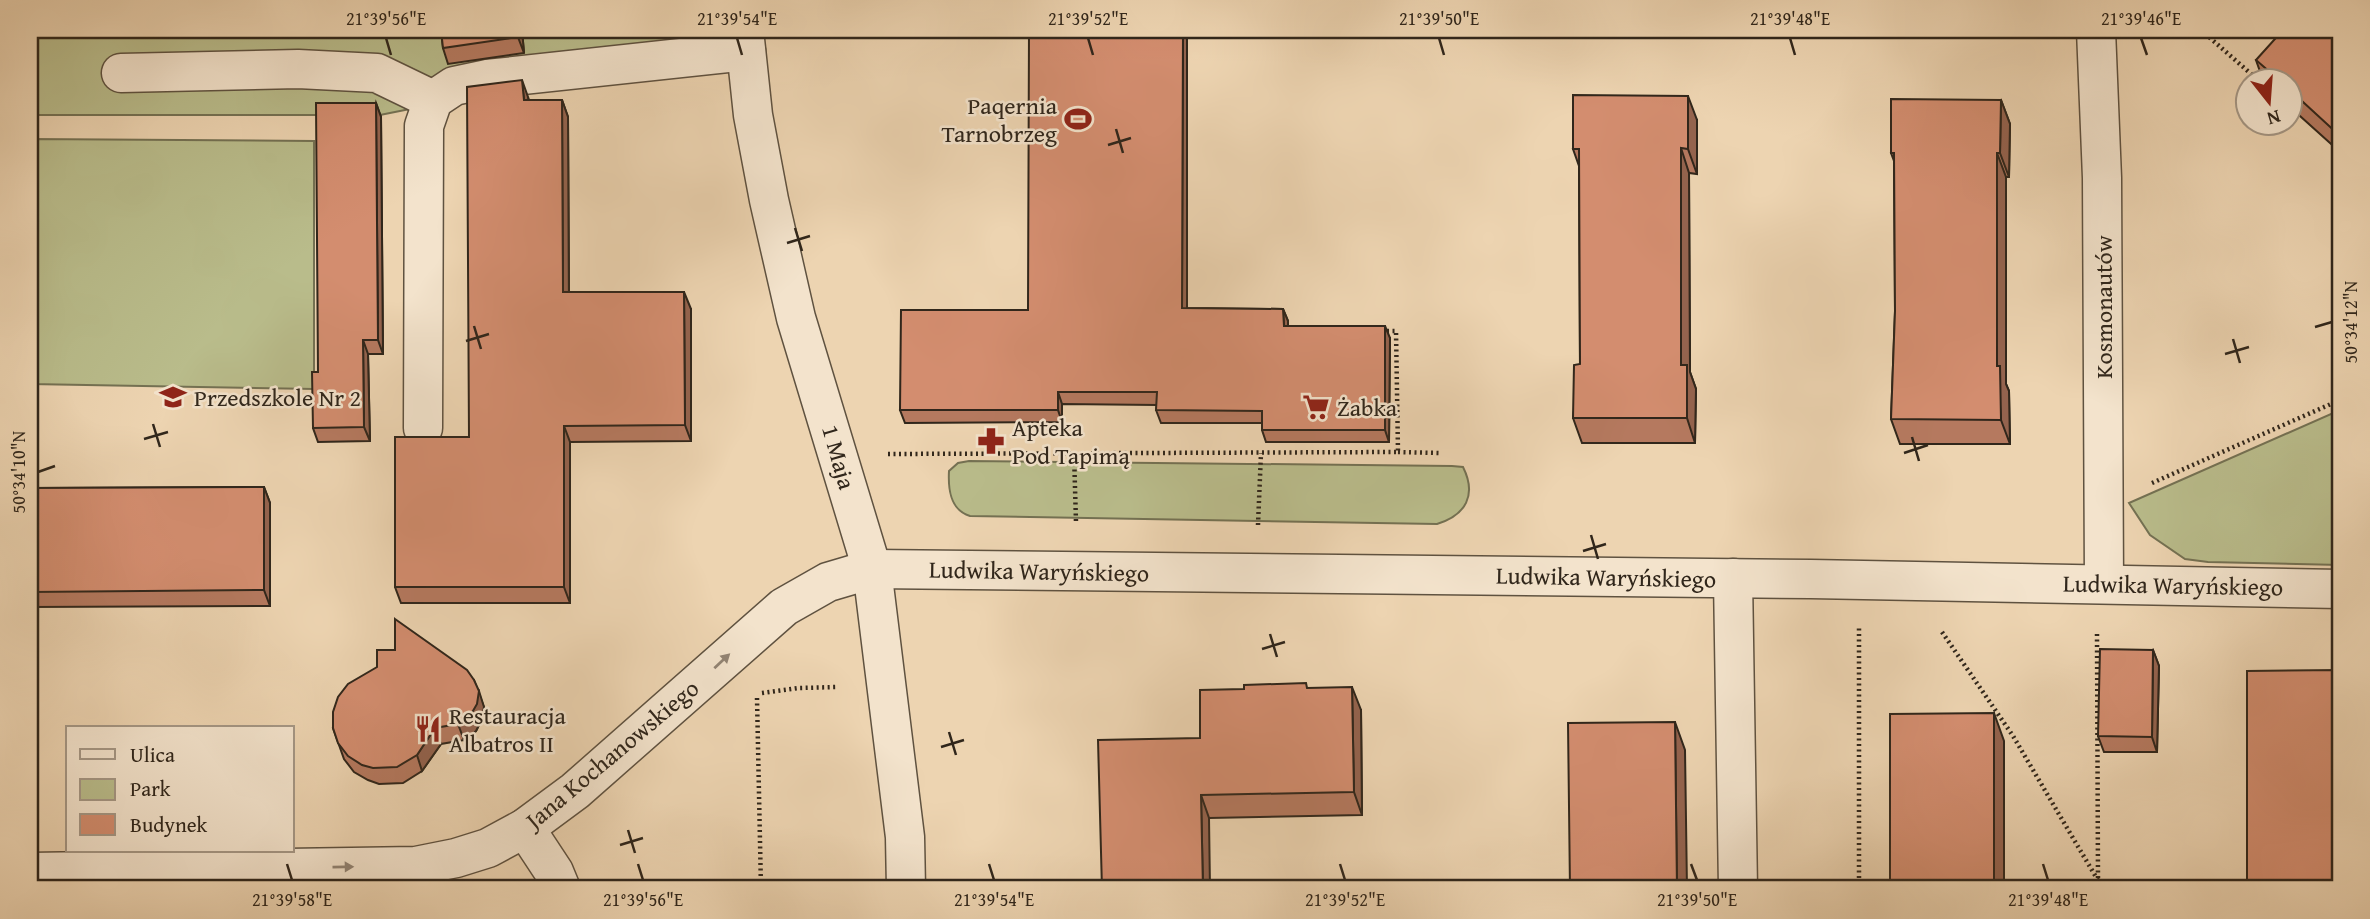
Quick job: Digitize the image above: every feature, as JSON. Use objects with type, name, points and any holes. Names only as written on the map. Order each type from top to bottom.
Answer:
[{"type":"street","name":"Kosmonautów","points":[[2096,30],[2102,178],[2104,584]]},
{"type":"street","points":[[422,428],[424,126],[433,100],[454,86],[487,79],[745,41]]},
{"type":"street","name":"1 Maja","points":[[745,41],[753,115],[796,318],[872,569],[905,837],[906,889]]},
{"type":"street","points":[[121,73],[298,69],[377,73],[433,100]]},
{"type":"street","name":"Ludwika Waryńskiego","points":[[872,569],[1733,578],[2340,589]]},
{"type":"street","name":"Jana Kochanowskiego","points":[[30,872],[197,880],[416,866],[488,848],[525,828],[575,791],[784,607],[828,582],[872,569]]},
{"type":"street","points":[[1733,578],[1738,889]]},
{"type":"street","points":[[525,828],[554,872],[561,889]]},
{"type":"path","points":[[2202,30],[2242,66]]},
{"type":"path","points":[[1371,331],[1396,331],[1398,452]]},
{"type":"path","points":[[2104,495],[2134,490],[2340,400]]},
{"type":"path","points":[[1074,453],[1076,531]]},
{"type":"path","points":[[1258,530],[1261,453]]},
{"type":"path","points":[[884,454],[1439,453]]},
{"type":"path","points":[[1859,617],[1859,889]]},
{"type":"path","points":[[1940,628],[2013,736],[2103,889]]},
{"type":"path","points":[[2097,633],[2098,882]]},
{"type":"path","points":[[761,889],[757,694],[799,688],[848,686]]},
{"type":"green space","points":[[30,30],[666,30],[672,72],[525,86],[380,115],[30,115]]},
{"type":"green space","points":[[30,139],[314,141],[314,389],[30,384]]},
{"type":"green space","points":[[2340,410],[2340,565],[2208,562],[2185,559],[2150,535],[2129,503]]},
{"type":"green space","points":[[958,463],[1452,466],[1463,467],[1469,495],[1462,509],[1437,524],[970,516],[954,504],[949,478],[949,471]]},
{"type":"building","points":[[441,30],[518,30],[518,37],[443,48]]},
{"type":"building","points":[[1029,30],[1183,30],[1182,308],[1283,309],[1284,326],[1385,326],[1385,430],[1262,430],[1262,411],[1156,410],[1157,392],[1058,392],[1058,410],[900,410],[901,310],[1028,310]]},
{"type":"building","points":[[2283,30],[2340,30],[2340,136],[2304,103],[2304,66],[2263,66],[2256,60]]},
{"type":"building","points":[[522,80],[524,100],[562,100],[563,292],[684,292],[685,425],[564,426],[564,587],[395,587],[395,437],[469,437],[467,87]]},
{"type":"building","points":[[1573,95],[1688,96],[1688,149],[1681,148],[1681,365],[1687,365],[1687,418],[1573,418],[1574,365],[1580,364],[1579,149],[1573,149]]},
{"type":"building","points":[[1891,99],[2001,100],[2000,153],[1997,153],[1997,366],[2000,366],[2001,420],[1891,419],[1895,311]]},
{"type":"building","points":[[316,103],[376,103],[378,340],[363,340],[364,427],[313,428],[312,372],[318,372]]},
{"type":"building","points":[[264,487],[264,590],[30,592],[30,488]]},
{"type":"building","points":[[395,619],[467,670],[479,691],[477,704],[470,716],[458,724],[435,728],[417,755],[397,767],[373,768],[348,756],[338,743],[333,728],[333,712],[338,697],[348,684],[377,667],[377,650],[395,650]]},
{"type":"building","points":[[2100,649],[2153,650],[2152,737],[2098,736]]},
{"type":"building","points":[[2340,670],[2340,889],[2247,889],[2247,671]]},
{"type":"building","points":[[1306,683],[1307,688],[1352,687],[1354,792],[1201,795],[1203,889],[1102,889],[1098,740],[1200,738],[1200,690]]},
{"type":"building","points":[[1994,713],[1994,889],[1890,889],[1890,714]]},
{"type":"building","points":[[1675,722],[1677,889],[1570,889],[1568,723]]},
{"type":"place","name":"Paqernia Tarnobrzeg","points":[[1078,119]]},
{"type":"place","name":"Przedszkole Nr 2","points":[[173,397]]},
{"type":"place","name":"Żabka","points":[[1316,407]]},
{"type":"place","name":"Apteka Pod Tapimą","points":[[991,441]]},
{"type":"place","name":"Restauracja Albatros II","points":[[428,729]]}]
